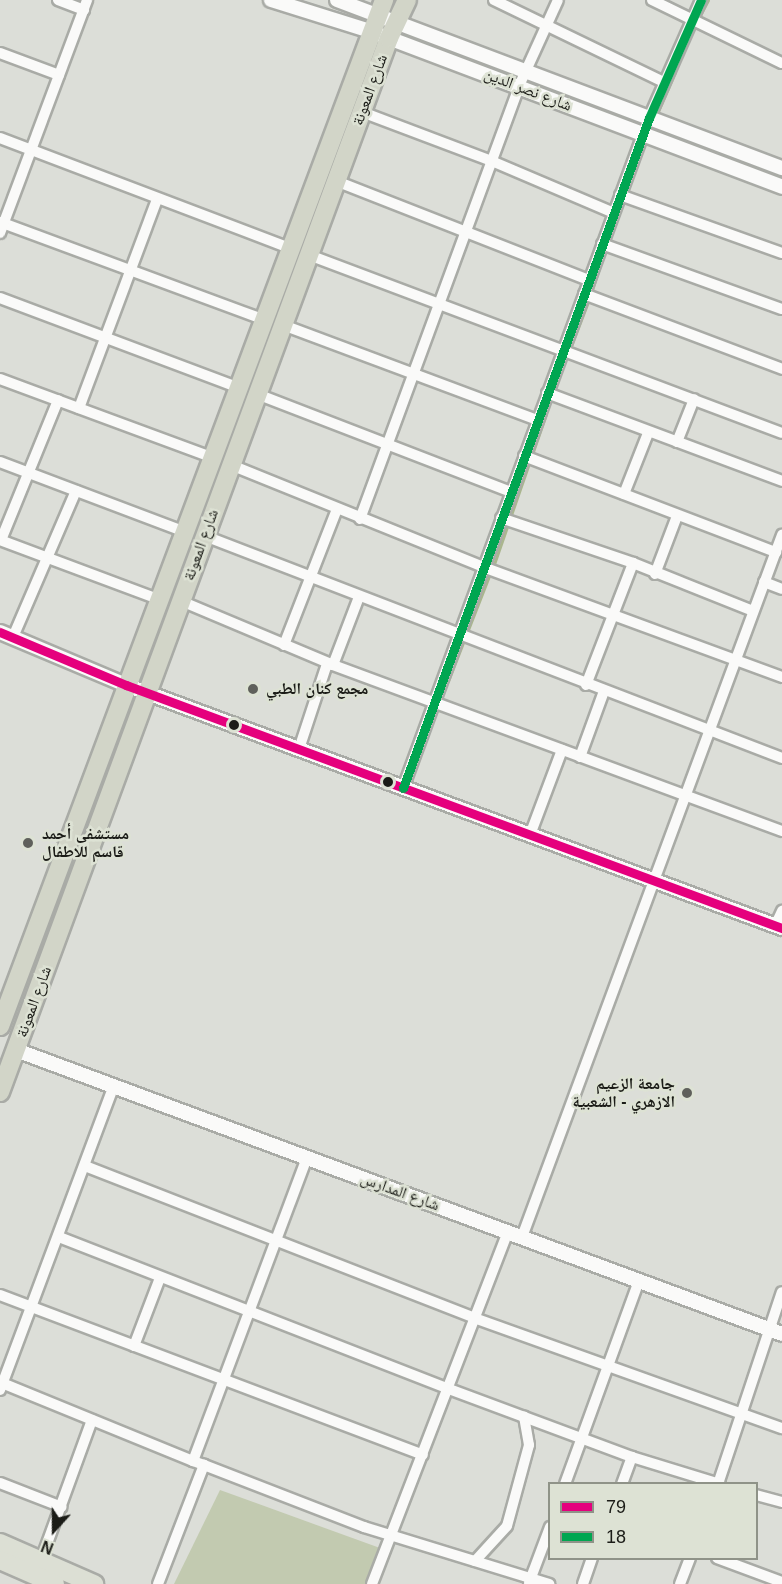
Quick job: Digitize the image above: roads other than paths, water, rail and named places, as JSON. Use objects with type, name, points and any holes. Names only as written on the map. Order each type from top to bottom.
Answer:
[{"type":"highway","name":"شارع المعونة","points":[[0,1092],[336,181],[407,0]]},
{"type":"highway","name":"شارع المعونة","points":[[0,1026],[377,16]]},
{"type":"main road","points":[[0,1543],[94,1584]]},
{"type":"main road","points":[[0,1560],[55,1584]]},
{"type":"street","points":[[58,0],[85,5],[1,226],[132,270],[262,319]]},
{"type":"street","name":"شارع نصر الدين","points":[[271,0],[377,16]]},
{"type":"street","name":"شارع نصر الدين","points":[[338,0],[377,16],[393,31],[519,86],[782,187]]},
{"type":"street","points":[[494,0],[548,24],[664,82]]},
{"type":"street","points":[[360,519],[465,230],[494,162],[519,86],[558,0]]},
{"type":"street","points":[[652,0],[782,63]]},
{"type":"street","points":[[403,788],[649,118],[701,0]]},
{"type":"street","name":"شارع نصر الدين","points":[[393,31],[527,72],[782,168]]},
{"type":"street","points":[[0,53],[59,75]]},
{"type":"street","points":[[362,112],[494,162],[614,213]]},
{"type":"street","points":[[0,138],[289,248]]},
{"type":"street","points":[[336,181],[589,280]]},
{"type":"street","points":[[620,195],[782,253]]},
{"type":"street","points":[[79,408],[157,199]]},
{"type":"street","points":[[602,244],[782,309]]},
{"type":"street","points":[[309,255],[782,433]]},
{"type":"street","points":[[584,294],[782,369]]},
{"type":"street","points":[[0,298],[237,387]]},
{"type":"street","points":[[283,325],[537,420]]},
{"type":"street","points":[[0,379],[211,457]]},
{"type":"street","points":[[547,393],[648,433],[782,481]]},
{"type":"street","points":[[257,394],[387,447],[511,492]]},
{"type":"street","points":[[677,442],[694,399]]},
{"type":"street","points":[[58,400],[1,540],[49,560],[158,599]]},
{"type":"street","points":[[624,494],[648,433]]},
{"type":"street","points":[[524,456],[776,552]]},
{"type":"street","points":[[0,462],[183,531]]},
{"type":"street","points":[[231,465],[483,567],[782,677]]},
{"type":"street","points":[[76,491],[49,560],[6,634],[126,685],[779,927],[782,911]]},
{"type":"street","points":[[284,645],[337,509]]},
{"type":"street","points":[[655,574],[678,516]]},
{"type":"street","points":[[501,518],[633,563],[655,574],[753,611]]},
{"type":"street","points":[[522,1237],[782,535]]},
{"type":"street","points":[[205,536],[586,685],[782,758]]},
{"type":"street","points":[[586,685],[633,563]]},
{"type":"street","points":[[764,582],[782,589]]},
{"type":"street","points":[[333,665],[360,597]]},
{"type":"street","points":[[181,601],[333,665],[782,831]]},
{"type":"street","points":[[299,749],[327,664],[333,665]]},
{"type":"street","points":[[580,757],[604,691]]},
{"type":"street","points":[[530,835],[562,750]]},
{"type":"street","name":"شارع المدارس","points":[[16,1050],[597,1264],[638,1283],[777,1332]]},
{"type":"street","points":[[114,1085],[1,1387],[92,1420],[364,1527],[392,1534],[530,1581],[549,1584]]},
{"type":"street","points":[[193,1461],[307,1157]]},
{"type":"street","points":[[85,1166],[477,1319],[782,1428]]},
{"type":"street","points":[[372,1584],[477,1319],[508,1232]]},
{"type":"street","points":[[59,1237],[159,1278],[449,1389],[632,1457],[716,1482]]},
{"type":"street","points":[[134,1346],[159,1278]]},
{"type":"street","points":[[566,1482],[610,1366],[638,1283]]},
{"type":"street","points":[[719,1482],[742,1412],[777,1332],[782,1292]]},
{"type":"street","points":[[0,1295],[423,1455]]},
{"type":"street","points":[[475,1561],[507,1526],[530,1445],[524,1416]]},
{"type":"street","points":[[41,1560],[92,1420]]},
{"type":"street","points":[[623,1482],[632,1457]]},
{"type":"street","points":[[158,1584],[204,1465]]},
{"type":"street","points":[[0,1483],[62,1507]]},
{"type":"street","points":[[758,1496],[782,1502]]},
{"type":"street","points":[[530,1581],[548,1530]]},
{"type":"street","points":[[582,1584],[591,1560]]},
{"type":"street","points":[[680,1584],[689,1560]]},
{"type":"street","points":[[722,1560],[776,1582]]},
{"type":"waterway","points":[[699,17],[708,0]]},
{"type":"waterway","points":[[656,116],[675,72]]},
{"type":"waterway","points":[[591,293],[599,268]]},
{"type":"waterway","points":[[571,346],[589,299]]},
{"type":"waterway","points":[[493,567],[546,414]]},
{"type":"waterway","points":[[448,681],[490,573]]},
{"type":"place","name":"مجمع كنان الطبي","points":[[253,689]]},
{"type":"place","name":"مستشفى أحمد قاسم للاطفال","points":[[28,843]]},
{"type":"place","name":"جامعة الزعيم الازهري - الشعبية","points":[[687,1093]]}]
